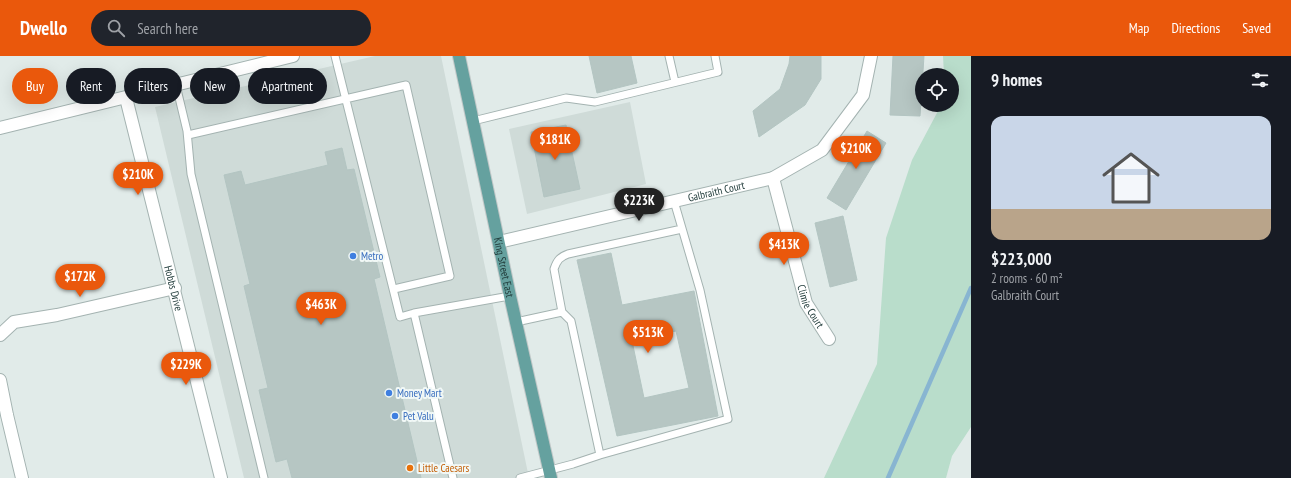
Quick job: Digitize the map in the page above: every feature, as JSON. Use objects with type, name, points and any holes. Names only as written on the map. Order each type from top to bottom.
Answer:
[{"type":"main road","name":"King Street East","points":[[459,56],[510,296],[550,474]]},
{"type":"street","points":[[182,84],[293,56]]},
{"type":"street","name":"Galbraith Court","points":[[499,242],[774,178],[822,150],[863,95],[871,56]]},
{"type":"street","points":[[0,128],[124,98]]},
{"type":"street","name":"Hobbs Drive","points":[[128,104],[175,288],[221,478]]},
{"type":"street","name":"Climie Court","points":[[774,178],[806,303],[829,339]]},
{"type":"street","points":[[0,336],[14,322],[57,315],[175,288]]},
{"type":"street","points":[[0,380],[22,478]]},
{"type":"lane","points":[[335,56],[400,317],[414,313],[510,296]]},
{"type":"lane","points":[[669,56],[675,82]]},
{"type":"lane","points":[[473,121],[566,98],[595,102],[718,72],[714,56]]},
{"type":"lane","points":[[188,135],[406,84],[450,276],[394,289]]},
{"type":"lane","points":[[181,104],[188,135],[191,174],[264,478]]},
{"type":"lane","points":[[520,478],[550,474],[600,455],[728,419],[700,290],[674,201]]},
{"type":"lane","points":[[600,455],[571,321],[562,312],[554,269],[556,263],[560,257],[568,254],[682,230]]},
{"type":"lane","points":[[516,322],[562,312]]},
{"type":"lane","points":[[414,313],[453,478]]},
{"type":"shaded area","points":[[375,56],[441,56],[529,478],[244,478],[155,107],[168,104],[182,104],[182,101],[190,99],[190,104],[240,104],[240,87],[248,85],[248,104],[327,104],[327,68],[323,68]]},
{"type":"shaded area","points":[[630,102],[646,184],[527,214],[509,129]]},
{"type":"green space","points":[[943,56],[971,56],[971,427],[952,456],[946,478],[824,478],[877,364],[886,238],[912,160],[937,112],[959,112],[959,68],[944,68]]},
{"type":"building","points":[[589,56],[631,56],[637,83],[597,93]]},
{"type":"building","points":[[790,56],[821,56],[821,79],[805,105],[759,137],[753,111],[780,89],[789,64]]},
{"type":"building","points":[[893,56],[924,56],[923,68],[915,68],[915,112],[920,112],[920,116],[890,115]]},
{"type":"building","points":[[566,125],[580,189],[544,197],[531,132]]},
{"type":"building","points":[[867,131],[886,143],[846,210],[827,198]]},
{"type":"building","points":[[342,148],[347,170],[354,169],[380,277],[374,279],[421,478],[292,478],[287,459],[276,462],[259,390],[268,388],[244,286],[250,284],[224,175],[241,171],[245,185],[328,165],[325,152]]},
{"type":"building","points":[[843,216],[857,280],[830,287],[815,223]]},
{"type":"building","points":[[611,253],[622,305],[694,291],[718,416],[617,436],[577,260]],"holes":[[[676,331],[689,388],[644,398],[632,341]]]},
{"type":"waterway","points":[[888,478],[971,288]]},
{"type":"place","name":"Metro","points":[[353,256]]},
{"type":"place","name":"Money Mart","points":[[389,393]]},
{"type":"place","name":"Pet Valu","points":[[395,416]]},
{"type":"place","name":"Little Caesars","points":[[410,468]]}]
